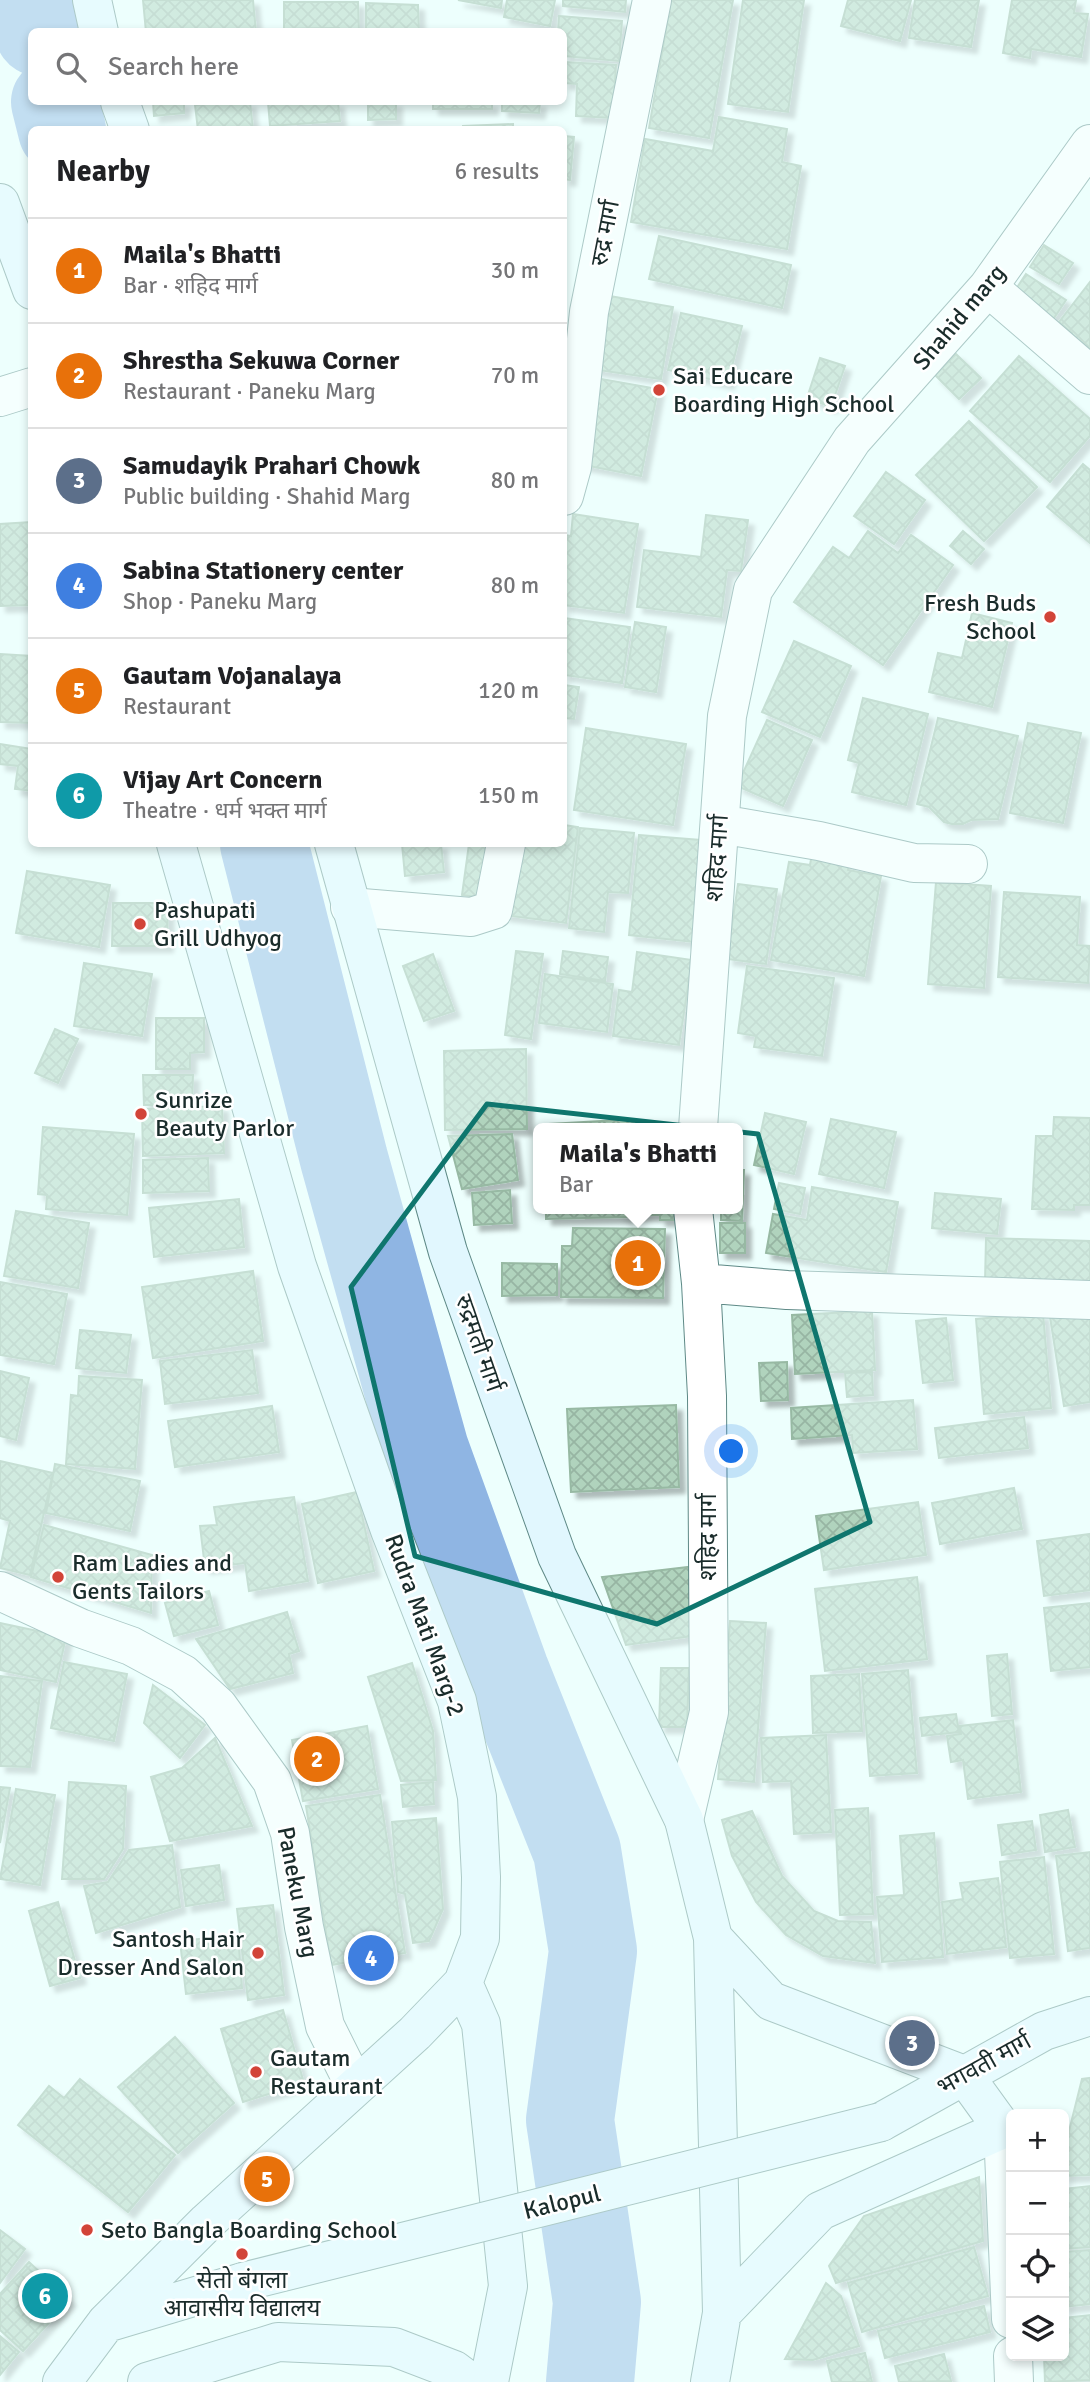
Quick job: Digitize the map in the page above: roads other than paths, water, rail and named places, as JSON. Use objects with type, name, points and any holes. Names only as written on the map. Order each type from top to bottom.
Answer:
[{"type":"street","points":[[92,0],[98,28]]},
{"type":"street","name":"रुद्र मार्ग","points":[[568,482],[589,312],[652,0]]},
{"type":"street","points":[[121,105],[129,126]]},
{"type":"street","name":"Shahid marg","points":[[753,590],[852,440],[988,287],[1090,144]]},
{"type":"street","points":[[0,203],[28,279]]},
{"type":"street","points":[[988,287],[1090,375]]},
{"type":"street","points":[[0,397],[28,388]]},
{"type":"street","name":"शहिद मार्ग","points":[[698,1123],[727,716],[753,590]]},
{"type":"street","points":[[720,824],[819,841],[914,863],[968,864]]},
{"type":"street","name":"Rudra Mati Marg-2","points":[[62,2382],[106,2323],[207,2222],[415,2033],[463,1983],[480,1938],[481,1877],[477,1797],[457,1701],[390,1530],[297,1266],[177,847]]},
{"type":"street","name":"रुद्रमती मार्ग","points":[[335,847],[448,1252],[502,1407],[557,1556],[684,1821]]},
{"type":"street","points":[[350,907],[471,917],[493,910],[505,847]]},
{"type":"street","name":"शहिद मार्ग","points":[[684,1821],[709,1712],[707,1396],[701,1283],[694,1214]]},
{"type":"street","points":[[701,1283],[801,1290],[1090,1300]]},
{"type":"street","name":"Paneku Marg","points":[[0,1591],[80,1628],[131,1646],[183,1674],[218,1706],[272,1781],[290,1833],[304,1927],[325,2026],[355,2086]]},
{"type":"street","points":[[684,1821],[713,1938],[722,2313],[710,2382]]},
{"type":"street","points":[[713,1938],[771,2001],[964,2075],[1003,2129],[1010,2298]]},
{"type":"street","points":[[463,1983],[481,2024],[508,2286],[489,2382]]},
{"type":"street","name":"भगवती मार्ग","points":[[881,2122],[1044,2031],[1090,2016]]},
{"type":"street","name":"Kalopul","points":[[106,2323],[243,2282],[881,2122]]},
{"type":"street","points":[[722,2313],[820,2211],[1003,2129]]},
{"type":"street","points":[[147,2382],[278,2342],[394,2347],[454,2370],[470,2382]]},
{"type":"street","points":[[1013,2361],[1014,2382]]},
{"type":"waterway","points":[[31,0],[38,28]]},
{"type":"waterway","points":[[56,105],[61,126]]},
{"type":"waterway","points":[[265,847],[344,1159],[425,1450],[505,1671],[577,1851],[593,1951],[570,2120],[597,2302],[590,2382]]},
{"type":"place","name":"Sai Educare Boarding High School","points":[[659,390]]},
{"type":"place","name":"Fresh Buds School","points":[[1050,617]]},
{"type":"place","name":"Pashupati Grill Udhyog","points":[[140,924]]},
{"type":"place","name":"Sunrize Beauty Parlor","points":[[141,1114]]},
{"type":"place","name":"Maila's Bhatti","points":[[638,1263]]},
{"type":"place","name":"Ram Ladies and Gents Tailors","points":[[58,1577]]},
{"type":"place","name":"Shrestha Sekuwa Corner","points":[[317,1759]]},
{"type":"place","name":"Santosh Hair Dresser And Salon","points":[[258,1953]]},
{"type":"place","name":"Sabina Stationery center","points":[[371,1958]]},
{"type":"place","name":"Samudayik Prahari Chowk","points":[[912,2043]]},
{"type":"place","name":"Gautam Restaurant","points":[[256,2072]]},
{"type":"place","name":"Gautam Vojanalaya","points":[[267,2179]]},
{"type":"place","name":"Seto Bangla Boarding School","points":[[87,2230]]},
{"type":"place","name":"सेतो बंगला आवासीय विद्यालय","points":[[242,2254]]},
{"type":"place","name":"Vijay Art Concern","points":[[45,2296]]}]
